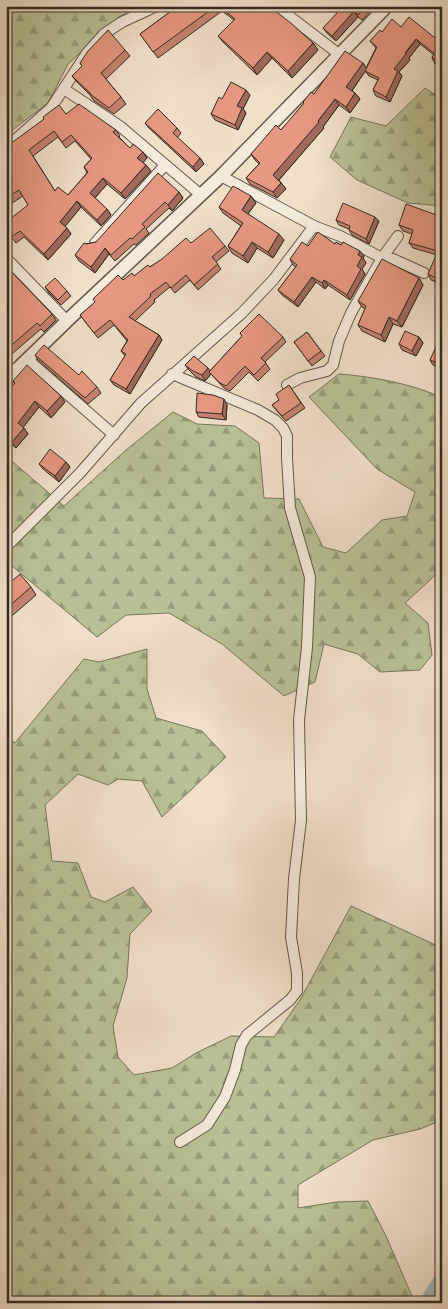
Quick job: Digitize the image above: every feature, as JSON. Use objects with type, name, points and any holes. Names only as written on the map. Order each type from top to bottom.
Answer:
[{"type":"street","points":[[6,148],[51,108],[87,54],[104,34],[122,22],[157,6]]},
{"type":"street","points":[[276,6],[340,55]]},
{"type":"street","points":[[6,380],[67,320],[202,195],[388,6]]},
{"type":"street","points":[[64,89],[121,127],[202,195]]},
{"type":"street","points":[[94,243],[165,165]]},
{"type":"street","points":[[221,176],[314,226],[340,236],[382,258],[393,259],[424,274]]},
{"type":"street","points":[[6,547],[80,473],[141,403],[242,313],[274,279],[314,226]]},
{"type":"street","points":[[287,385],[300,378],[327,371],[333,365],[339,341],[351,313],[382,258],[398,236]]},
{"type":"street","points":[[6,258],[67,320]]},
{"type":"street","points":[[27,359],[114,435]]},
{"type":"street","points":[[172,374],[258,410],[275,420],[283,428],[287,436],[290,508],[310,577],[307,646],[299,720],[301,820],[294,879],[291,937],[297,973],[296,991],[290,1000],[247,1035],[241,1044],[235,1070],[225,1097],[207,1125],[180,1142]]},
{"type":"green space","points":[[6,6],[138,6],[119,17],[68,64],[48,103],[6,135]]},
{"type":"green space","points":[[425,88],[442,99],[442,206],[408,203],[357,180],[330,157],[351,117],[386,126]]},
{"type":"green space","points":[[339,374],[392,382],[419,389],[442,398],[442,569],[405,603],[428,623],[432,655],[420,670],[380,672],[358,654],[324,644],[315,682],[284,696],[222,644],[169,613],[126,615],[97,637],[6,561],[6,456],[64,506],[125,451],[173,412],[197,424],[235,426],[259,443],[264,498],[299,499],[323,547],[346,553],[382,520],[407,516],[415,492],[377,469],[309,397]]},
{"type":"green space","points":[[147,649],[147,689],[156,718],[202,731],[226,757],[162,817],[142,781],[118,779],[108,785],[78,774],[45,805],[52,861],[78,863],[91,897],[105,902],[133,887],[152,911],[130,934],[127,978],[113,1026],[118,1057],[134,1075],[172,1068],[196,1053],[231,1036],[274,1037],[300,1000],[351,906],[442,948],[442,1120],[420,1129],[373,1140],[298,1185],[298,1208],[337,1202],[368,1201],[386,1236],[415,1303],[6,1303],[6,736],[15,743],[84,659],[99,662]]},
{"type":"building","points":[[178,6],[216,6],[153,52],[140,34]]},
{"type":"building","points":[[219,6],[261,6],[264,9],[266,6],[269,6],[313,43],[288,71],[267,52],[253,68],[218,36],[235,19]]},
{"type":"building","points":[[337,6],[366,6],[358,15],[354,11],[332,36],[323,28],[337,13],[334,10]]},
{"type":"building","points":[[409,17],[435,38],[442,25],[442,64],[432,58],[434,53],[416,39],[394,69],[398,71],[386,97],[373,90],[379,78],[365,71],[377,47],[370,41],[380,30],[382,32],[392,19],[401,27]]},
{"type":"building","points":[[108,30],[125,50],[101,73],[121,97],[109,108],[90,94],[72,76],[82,66],[80,63],[88,51]]},
{"type":"building","points":[[345,51],[363,63],[346,87],[355,93],[346,107],[335,99],[319,122],[273,175],[281,183],[273,192],[246,178],[260,163],[251,154],[276,125],[281,130],[311,92],[314,94]]},
{"type":"building","points":[[231,82],[246,90],[237,106],[242,108],[235,125],[211,114],[219,97],[222,99]]},
{"type":"building","points":[[79,104],[116,130],[113,132],[130,148],[133,144],[143,152],[137,158],[146,165],[121,193],[103,178],[90,193],[107,209],[97,220],[77,201],[60,222],[67,228],[44,254],[20,231],[11,237],[6,230],[6,222],[28,205],[19,190],[6,198],[6,147],[44,119],[43,117],[59,105],[66,114]],"holes":[[[54,131],[62,142],[71,135],[92,158],[84,167],[88,172],[68,195],[58,187],[55,191],[29,150]]]},
{"type":"building","points":[[158,109],[177,128],[173,133],[200,158],[193,167],[145,123]]},
{"type":"building","points":[[158,173],[179,192],[168,205],[165,202],[142,224],[145,227],[111,255],[105,248],[91,267],[75,255],[84,243],[96,242]]},
{"type":"building","points":[[233,186],[251,196],[242,210],[279,234],[268,252],[252,242],[243,256],[228,246],[243,223],[219,207]]},
{"type":"building","points":[[343,203],[375,217],[366,239],[349,230],[350,226],[336,220]]},
{"type":"building","points":[[406,204],[442,217],[442,281],[428,274],[438,251],[409,243],[413,230],[399,225]]},
{"type":"building","points":[[210,228],[225,246],[212,257],[218,264],[194,285],[186,275],[171,288],[166,282],[150,294],[151,296],[129,317],[159,335],[126,389],[110,380],[126,354],[121,351],[128,340],[110,320],[94,333],[80,315],[95,302],[93,299],[118,275],[123,280],[132,273],[134,276],[148,265],[150,267],[162,259],[186,238],[191,243]]},
{"type":"building","points":[[318,232],[335,244],[336,242],[341,245],[343,242],[360,251],[358,255],[362,257],[357,266],[361,269],[347,295],[324,280],[322,283],[312,277],[294,302],[278,290],[297,265],[290,259],[302,242],[308,246]]},
{"type":"building","points":[[382,259],[419,278],[397,321],[389,317],[381,335],[358,325],[366,306],[358,301]]},
{"type":"building","points":[[6,266],[52,314],[40,326],[37,323],[6,350]]},
{"type":"building","points":[[55,278],[67,291],[58,300],[45,287]]},
{"type":"building","points":[[259,314],[283,337],[261,358],[266,363],[254,375],[245,366],[226,386],[220,383],[209,372],[242,336],[240,333]]},
{"type":"building","points":[[405,331],[419,337],[412,351],[399,344]]},
{"type":"building","points":[[307,332],[321,351],[308,361],[294,342]]},
{"type":"building","points":[[438,342],[442,344],[442,365],[430,360]]},
{"type":"building","points":[[44,345],[79,375],[82,371],[97,387],[85,398],[35,355]]},
{"type":"building","points":[[194,356],[208,368],[202,375],[185,365]]},
{"type":"building","points":[[27,365],[61,396],[47,411],[35,401],[18,423],[24,428],[12,442],[6,437],[6,393],[15,383],[13,381]]},
{"type":"building","points":[[289,385],[301,403],[282,416],[272,405],[279,400],[276,394]]},
{"type":"building","points":[[197,393],[213,395],[224,399],[222,414],[196,412]]},
{"type":"building","points":[[50,449],[66,462],[55,476],[39,464]]},
{"type":"building","points":[[20,574],[31,587],[6,609],[6,586]]},
{"type":"waterway","points":[[430,1303],[442,1284]]}]
